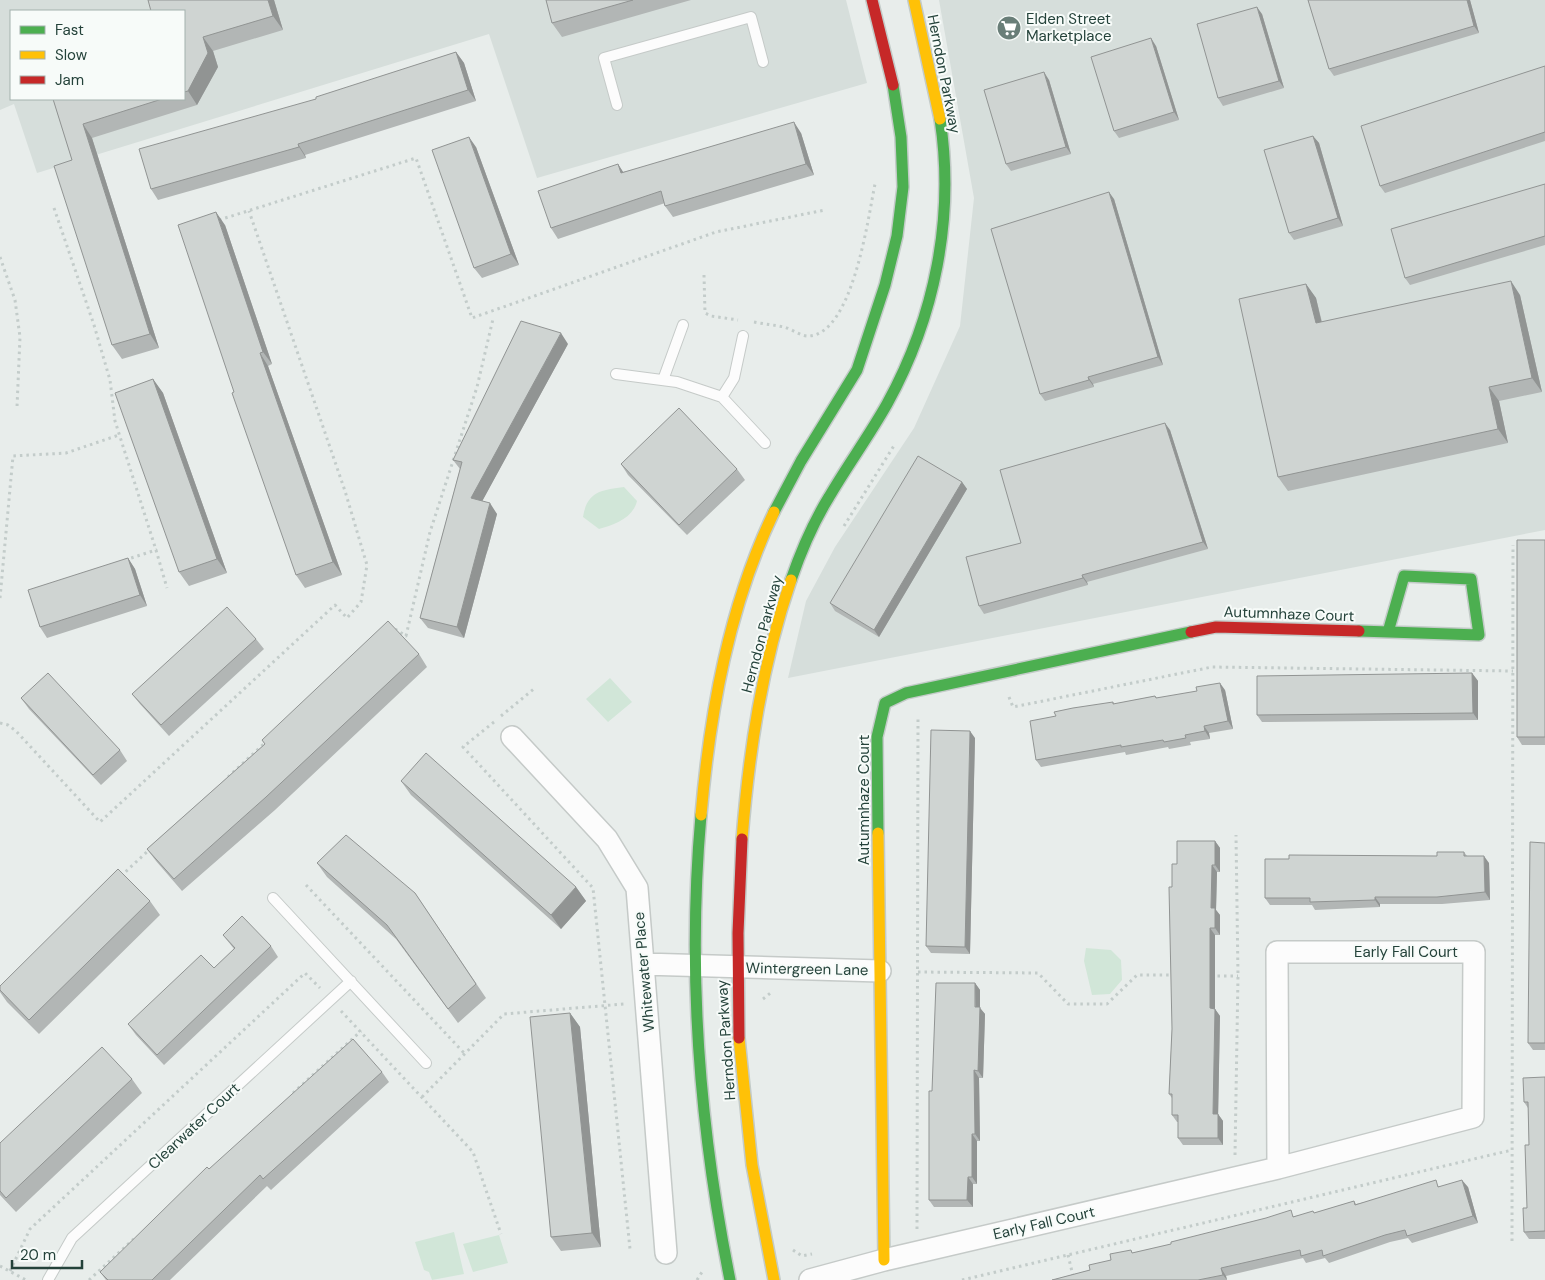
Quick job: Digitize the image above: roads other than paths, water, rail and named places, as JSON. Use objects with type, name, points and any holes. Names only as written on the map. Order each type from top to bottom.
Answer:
[{"type":"main road","name":"Herndon Parkway","points":[[730,1280],[710,1175],[698,1075],[694,912],[703,792],[714,709],[730,632],[756,552],[772,516],[811,444],[857,370],[881,301],[899,225],[902,180],[901,138],[872,0]]},
{"type":"main road","name":"Herndon Parkway","points":[[774,1280],[750,1156],[738,1038],[736,967],[738,873],[752,745],[767,661],[781,610],[811,532],[829,498],[873,430],[914,351],[934,276],[942,223],[944,147],[938,105],[914,0]]},
{"type":"main road","name":"Autumnhaze Court","points":[[884,1260],[877,737],[885,703],[906,693],[1216,627],[1388,632],[1479,634],[1471,579],[1404,576],[1388,632]]},
{"type":"street","name":"Whitewater Place","points":[[512,737],[607,839],[637,888],[666,1252]]},
{"type":"street","name":"Early Fall Court","points":[[810,1280],[917,1252],[1278,1168],[1473,1117],[1474,952],[1277,952],[1278,1168]]},
{"type":"street","name":"Wintergreen Lane","points":[[643,964],[880,970]]},
{"type":"lane","points":[[617,105],[604,58],[751,17],[763,62]]},
{"type":"lane","points":[[663,380],[683,325]]},
{"type":"lane","points":[[722,398],[734,378],[743,336]]},
{"type":"lane","points":[[616,374],[677,382],[722,398],[765,443]]},
{"type":"lane","points":[[273,898],[426,1063]]},
{"type":"lane","name":"Clearwater Court","points":[[48,1280],[72,1238],[351,981]]},
{"type":"place","name":"Elden Street Marketplace","points":[[1009,28]]}]
